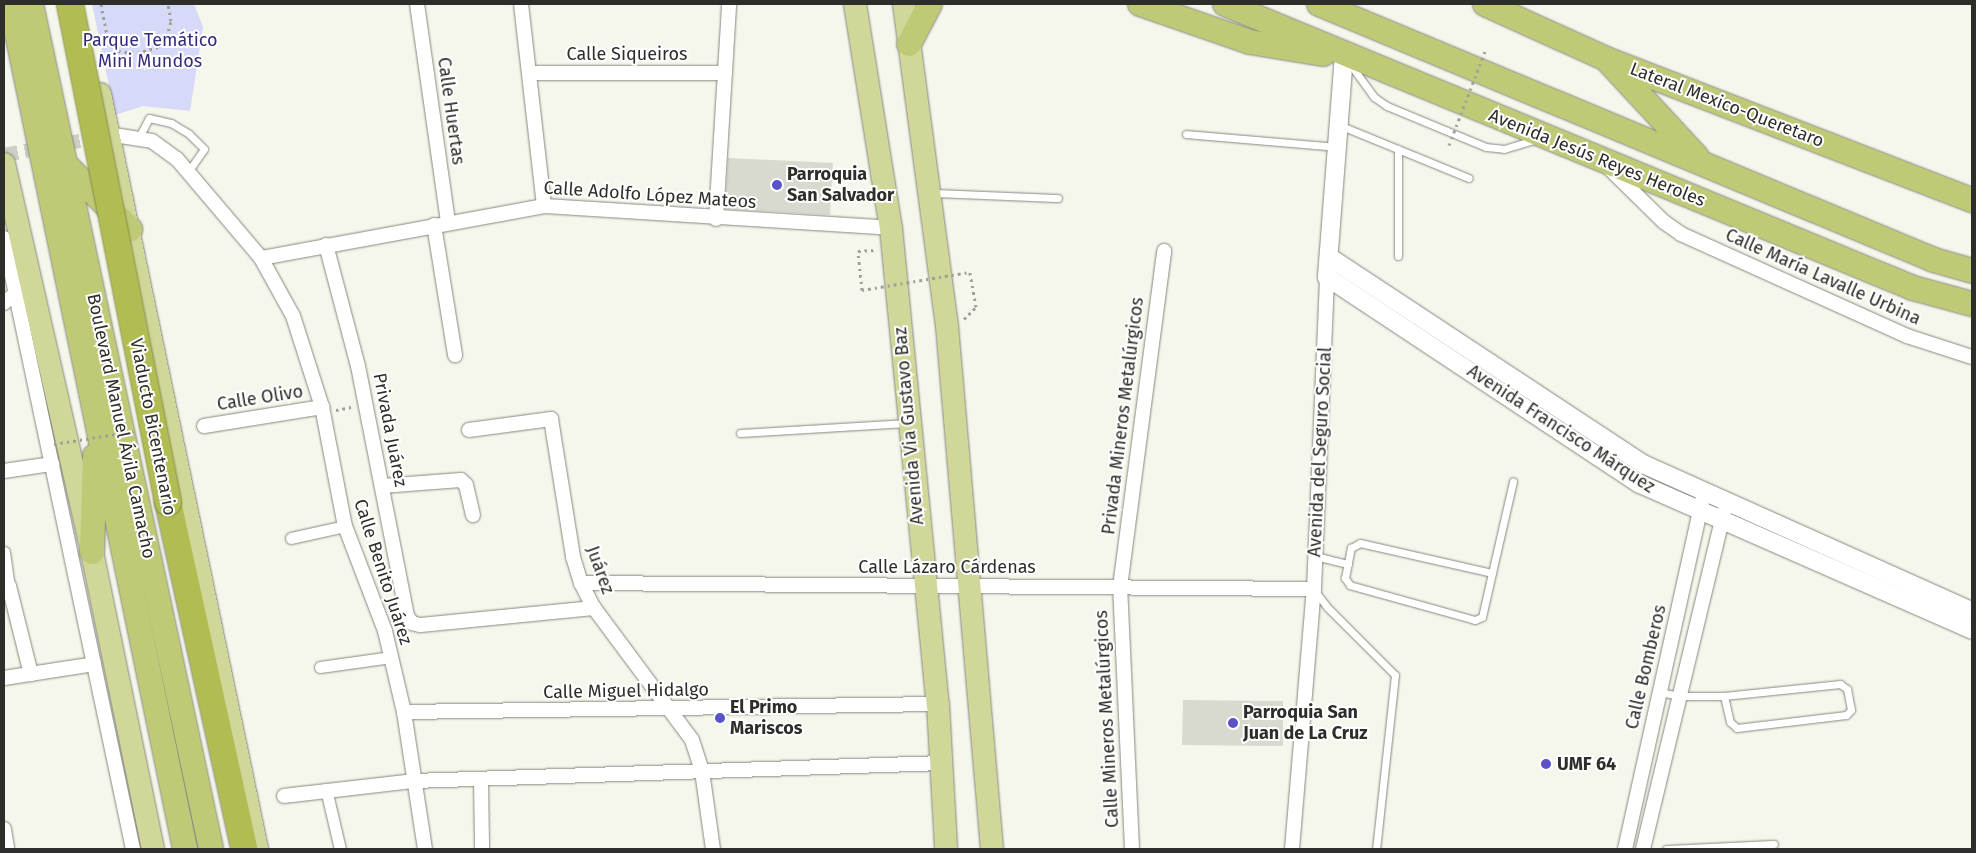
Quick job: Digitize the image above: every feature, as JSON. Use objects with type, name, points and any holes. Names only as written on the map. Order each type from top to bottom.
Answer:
[{"type":"highway","name":"Boulevard Manuel Ávila Camacho","points":[[11,4],[185,849]]},
{"type":"highway","name":"Boulevard Manuel Ávila Camacho","points":[[31,4],[68,166],[131,482],[211,849]]},
{"type":"highway","name":"Viaducto Bicentenario","points":[[70,4],[146,395],[244,849]]},
{"type":"highway","points":[[909,44],[930,4]]},
{"type":"highway","points":[[1140,4],[1250,42],[1297,52],[1344,56]]},
{"type":"highway","name":"Avenida Jesús Reyes Heroles","points":[[1225,4],[1344,56],[1598,157],[1913,288],[1972,304]]},
{"type":"highway","name":"Avenida Jesús Reyes Heroles","points":[[1319,4],[1934,260],[1972,271]]},
{"type":"highway","points":[[1329,4],[1352,17]]},
{"type":"highway","name":"Lateral Mexico-Queretaro","points":[[1485,4],[1606,59],[1972,200]]},
{"type":"highway","points":[[1606,59],[1701,162]]},
{"type":"highway","points":[[68,166],[130,229]]},
{"type":"highway","points":[[92,552],[97,417]]},
{"type":"main road","points":[[80,4],[130,229],[257,849]]},
{"type":"main road","name":"Avenida Via Gustavo Baz","points":[[856,4],[891,228],[924,585],[938,704],[946,849]]},
{"type":"main road","points":[[904,4],[947,326],[992,849]]},
{"type":"main road","points":[[4,164],[92,552],[153,849]]},
{"type":"street","name":"Calle Huertas","points":[[416,4],[455,355]]},
{"type":"street","points":[[521,4],[544,206]]},
{"type":"street","points":[[716,218],[729,4]]},
{"type":"street","name":"Avenida del Seguro Social","points":[[1292,849],[1314,589],[1328,257],[1344,56]]},
{"type":"street","name":"Calle Siqueiros","points":[[530,72],[725,73]]},
{"type":"street","name":"Calle Benito Juárez","points":[[114,135],[139,137],[161,146],[188,172],[261,258],[293,316],[322,407],[345,526],[385,631],[404,712],[426,849]]},
{"type":"street","name":"Calle María Lavalle Urbina","points":[[1598,157],[1664,222],[1681,234],[1907,336],[1972,357]]},
{"type":"street","name":"Calle Adolfo López Mateos","points":[[261,258],[544,206],[891,228]]},
{"type":"street","points":[[4,238],[17,292],[132,849]]},
{"type":"street","name":"Privada Juárez","points":[[326,245],[358,366],[407,616],[412,623],[420,625],[594,608]]},
{"type":"street","name":"Privada Mineros Metalúrgicos","points":[[1120,587],[1164,251]]},
{"type":"street","name":"Avenida Francisco Márquez","points":[[1328,257],[1645,465],[1704,493],[1972,611]]},
{"type":"street","name":"Avenida Francisco Márquez","points":[[1327,277],[1640,484],[1972,630]]},
{"type":"street","points":[[4,303],[17,292]]},
{"type":"street","name":"Calle Olivo","points":[[204,426],[322,407]]},
{"type":"street","name":"Juárez","points":[[469,430],[551,419],[573,557],[581,583],[594,608],[692,740],[702,771],[713,849]]},
{"type":"street","points":[[4,471],[52,464]]},
{"type":"street","points":[[382,486],[464,481],[472,515]]},
{"type":"street","name":"Calle Bomberos","points":[[1633,848],[1660,692],[1704,493]]},
{"type":"street","name":"Calle Bomberos","points":[[1633,848],[1679,696],[1727,503]]},
{"type":"street","points":[[291,538],[345,526]]},
{"type":"street","points":[[4,552],[6,587],[31,674]]},
{"type":"street","name":"Calle Lázaro Cárdenas","points":[[581,583],[1314,589]]},
{"type":"street","name":"Calle Mineros Metalúrgicos","points":[[1120,587],[1132,849]]},
{"type":"street","points":[[320,667],[391,657]]},
{"type":"street","points":[[4,678],[94,664]]},
{"type":"street","name":"Calle Miguel Hidalgo","points":[[404,712],[938,704]]},
{"type":"street","points":[[284,796],[326,789],[414,781],[942,763]]},
{"type":"street","points":[[482,780],[482,847]]},
{"type":"street","points":[[326,789],[340,849]]},
{"type":"street","points":[[4,829],[7,849]]},
{"type":"lane","points":[[1344,56],[1374,97],[1387,106],[1486,147],[1504,149],[1546,137]]},
{"type":"lane","points":[[139,137],[150,118],[171,123],[189,134],[204,148],[188,172]]},
{"type":"lane","points":[[1339,125],[1469,178]]},
{"type":"lane","points":[[1186,134],[1337,147]]},
{"type":"lane","points":[[1398,149],[1398,256]]},
{"type":"lane","points":[[930,193],[1058,198]]},
{"type":"lane","points":[[740,433],[909,423]]},
{"type":"lane","points":[[1492,573],[1360,543],[1351,548],[1345,578],[1350,585],[1475,620],[1482,617],[1513,481]]},
{"type":"lane","points":[[1315,556],[1348,564]]},
{"type":"lane","points":[[1314,589],[1327,607],[1395,674],[1376,849]]},
{"type":"lane","points":[[1660,692],[1679,696],[1724,696],[1840,684],[1847,689],[1851,710],[1846,715],[1736,728],[1730,722],[1724,696]]},
{"type":"lane","points":[[1666,849],[1774,844]]},
{"type":"path","points":[[101,4],[108,40],[118,52],[137,53],[158,47],[167,37],[171,21],[168,4]]},
{"type":"path","points":[[1449,145],[1485,51]]},
{"type":"path","points":[[858,251],[862,290],[970,272],[976,307]]},
{"type":"path","points":[[54,444],[140,430]]},
{"type":"green space","name":"Parque Temático Mini Mundos","points":[[92,4],[194,4],[203,27],[190,111],[143,106],[115,115]]},
{"type":"building","name":"Parroquia San Salvador","points":[[728,158],[833,163],[830,215],[725,209]]},
{"type":"building","name":"Parroquia San Juan de La Cruz","points":[[1183,700],[1283,701],[1283,746],[1182,745]]},
{"type":"tunnel","points":[[4,155],[101,137]]},
{"type":"place","name":"Parroquia San Salvador","points":[[777,185]]},
{"type":"place","name":"El Primo Mariscos","points":[[720,718]]},
{"type":"place","name":"Parroquia San Juan de La Cruz","points":[[1233,723]]},
{"type":"place","name":"UMF 64","points":[[1546,764]]}]
